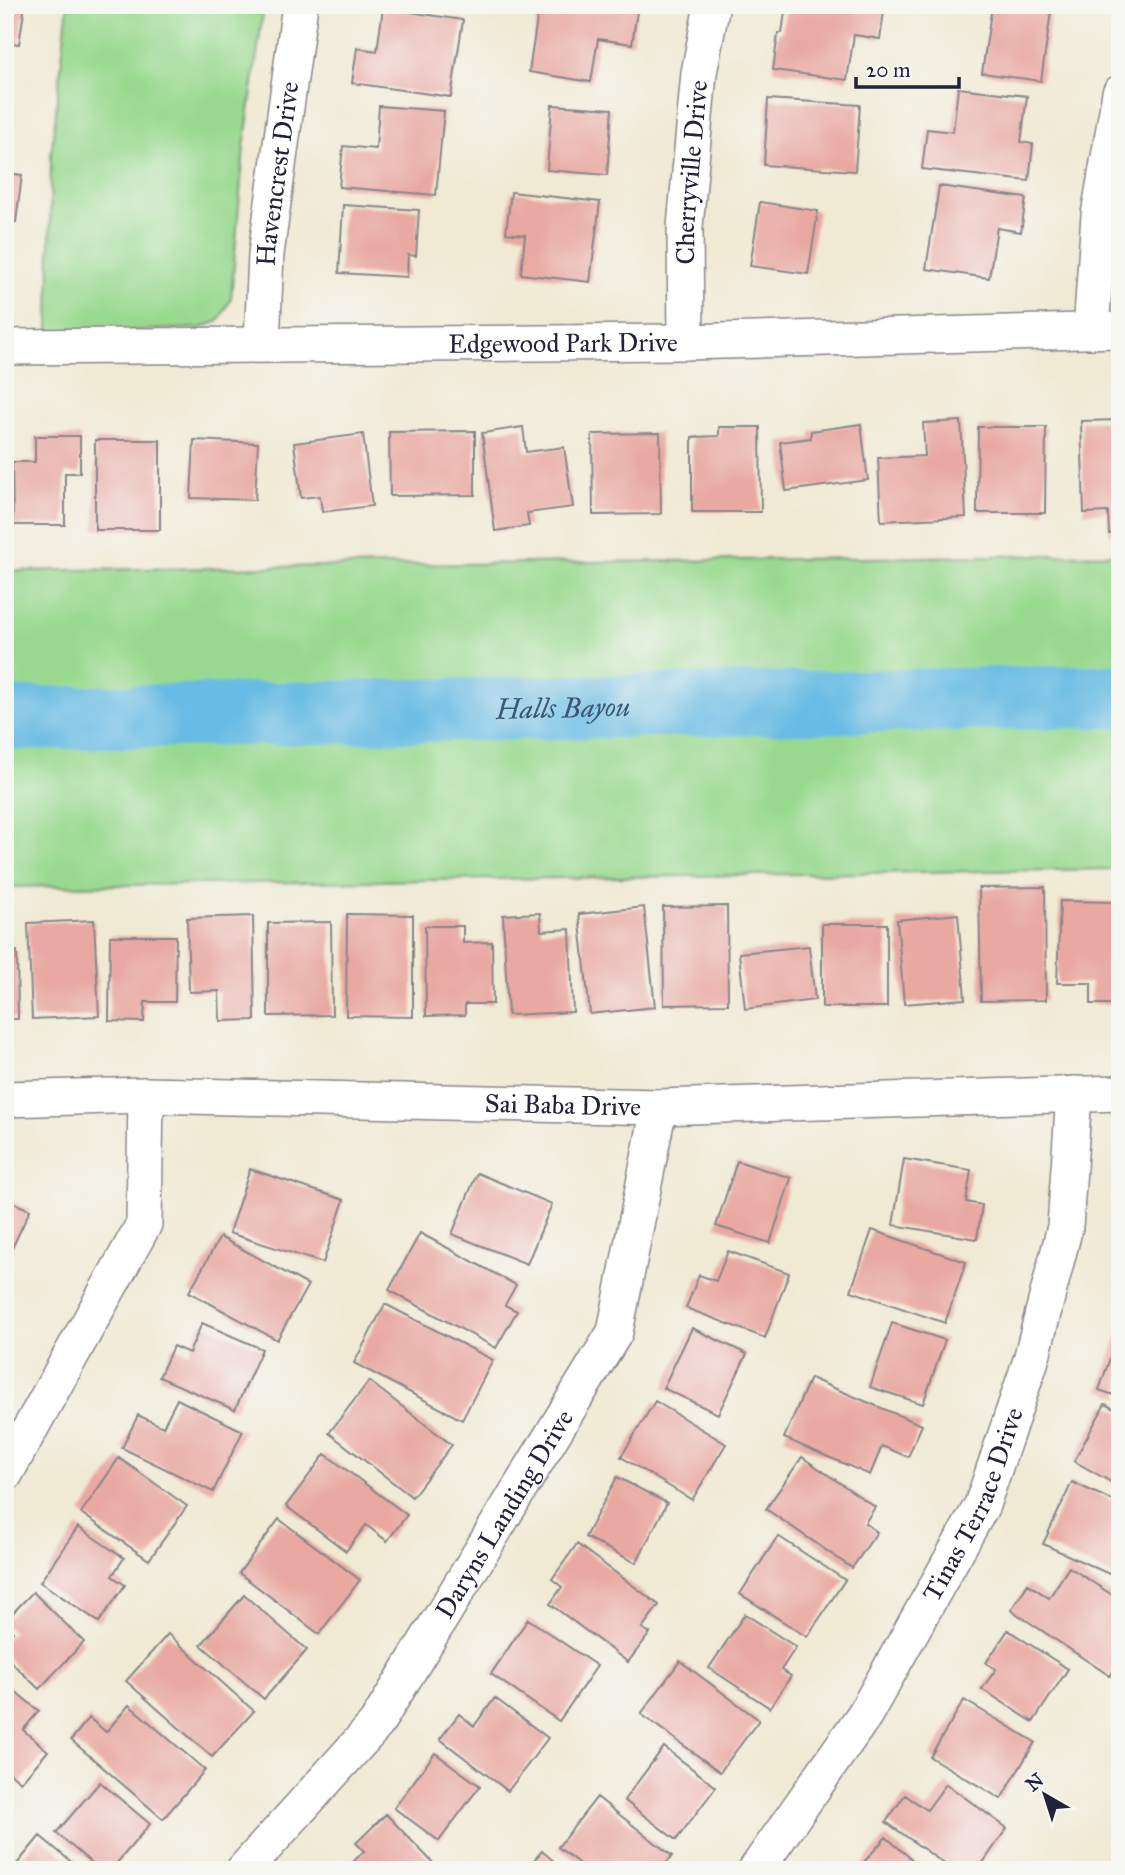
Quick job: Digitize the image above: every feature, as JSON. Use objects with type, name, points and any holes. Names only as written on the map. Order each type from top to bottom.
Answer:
[{"type":"street","name":"Havencrest Drive","points":[[262,343],[266,254],[300,5]]},
{"type":"street","name":"Cherryville Drive","points":[[686,342],[685,227],[699,73],[712,5]]},
{"type":"street","points":[[1105,330],[1099,215],[1120,93]]},
{"type":"street","name":"Edgewood Park Drive","points":[[5,347],[262,343],[686,342],[1105,330]]},
{"type":"street","name":"Sai Baba Drive","points":[[5,1099],[146,1095],[659,1107],[1120,1093]]},
{"type":"street","name":"Tinas Terrace Drive","points":[[756,1870],[865,1714],[982,1505],[1031,1360],[1065,1227],[1074,1094]]},
{"type":"street","points":[[5,1474],[144,1224],[146,1095]]},
{"type":"street","name":"Daryns Landing Drive","points":[[244,1870],[376,1724],[615,1332],[659,1107]]},
{"type":"green space","points":[[68,5],[264,5],[244,147],[231,299],[219,321],[200,328],[49,334],[51,155]]},
{"type":"green space","points":[[1120,554],[1120,869],[5,887],[5,571]]},
{"type":"building","points":[[5,5],[25,5],[19,44],[5,42]]},
{"type":"building","points":[[539,5],[638,5],[632,44],[598,39],[591,82],[529,72]]},
{"type":"building","points":[[786,5],[885,5],[880,39],[854,35],[847,80],[773,70],[778,33],[782,33]]},
{"type":"building","points":[[992,5],[1052,5],[1041,81],[982,73]]},
{"type":"building","points":[[383,8],[463,20],[451,97],[352,83],[357,48],[377,51]]},
{"type":"building","points":[[958,88],[1027,96],[1021,142],[1033,144],[1029,181],[922,169],[927,129],[953,132]]},
{"type":"building","points":[[768,99],[860,105],[855,171],[764,165]]},
{"type":"building","points":[[552,105],[612,109],[607,175],[547,170]]},
{"type":"building","points":[[379,106],[444,111],[436,195],[339,187],[343,146],[376,149]]},
{"type":"building","points":[[5,173],[22,175],[16,222],[5,221]]},
{"type":"building","points":[[939,186],[1026,198],[1021,232],[997,228],[989,278],[926,269]]},
{"type":"building","points":[[511,192],[600,202],[590,282],[521,274],[525,235],[506,233]]},
{"type":"building","points":[[760,202],[818,211],[808,274],[750,266]]},
{"type":"building","points":[[343,205],[419,210],[416,256],[408,255],[407,277],[339,273]]},
{"type":"building","points":[[1120,420],[1120,533],[1109,534],[1108,512],[1084,513],[1081,421]]},
{"type":"building","points":[[961,421],[966,517],[881,521],[878,458],[925,456],[923,423]]},
{"type":"building","points":[[861,424],[868,480],[786,491],[780,442],[811,438],[811,431]]},
{"type":"building","points":[[523,427],[526,452],[564,447],[573,507],[527,513],[529,526],[495,531],[482,433]]},
{"type":"building","points":[[719,427],[760,427],[761,512],[692,512],[692,437],[719,436]]},
{"type":"building","points":[[978,427],[1046,427],[1045,513],[977,513]]},
{"type":"building","points":[[475,431],[475,495],[390,496],[389,432]]},
{"type":"building","points":[[660,433],[661,514],[593,515],[592,434]]},
{"type":"building","points":[[363,434],[372,506],[322,512],[320,496],[301,498],[294,443]]},
{"type":"building","points":[[35,436],[80,436],[80,473],[65,473],[65,525],[13,525],[12,462],[35,462]]},
{"type":"building","points":[[95,440],[160,440],[160,530],[95,530]]},
{"type":"building","points":[[194,440],[258,443],[255,500],[191,498]]},
{"type":"building","points":[[1045,887],[1046,1000],[981,1001],[979,888]]},
{"type":"building","points":[[1060,901],[1120,902],[1120,1004],[1091,1004],[1091,983],[1057,983]]},
{"type":"building","points":[[727,906],[728,1004],[664,1005],[663,907]]},
{"type":"building","points":[[644,907],[655,1007],[590,1014],[579,914]]},
{"type":"building","points":[[540,913],[541,931],[570,929],[573,1012],[508,1015],[503,915]]},
{"type":"building","points":[[347,914],[413,915],[413,1017],[346,1016]]},
{"type":"building","points":[[958,914],[965,999],[904,1004],[897,920]]},
{"type":"building","points":[[253,916],[255,1020],[220,1021],[219,991],[189,992],[187,918]]},
{"type":"building","points":[[94,920],[99,1016],[32,1019],[28,923]]},
{"type":"building","points":[[331,922],[332,1015],[268,1016],[268,923]]},
{"type":"building","points":[[822,924],[887,924],[887,1007],[822,1007]]},
{"type":"building","points":[[425,926],[463,926],[463,943],[492,942],[493,1004],[465,1004],[465,1015],[426,1016]]},
{"type":"building","points":[[110,936],[176,936],[175,1002],[145,1002],[144,1022],[109,1021]]},
{"type":"building","points":[[809,946],[815,1000],[745,1009],[739,953]]},
{"type":"building","points":[[5,951],[17,951],[18,1019],[5,1019]]},
{"type":"building","points":[[904,1159],[971,1170],[966,1202],[982,1205],[977,1239],[893,1225]]},
{"type":"building","points":[[737,1161],[791,1178],[770,1243],[716,1226]]},
{"type":"building","points":[[250,1169],[344,1200],[323,1263],[229,1233]]},
{"type":"building","points":[[477,1173],[552,1204],[527,1264],[452,1234]]},
{"type":"building","points":[[5,1199],[30,1210],[5,1263]]},
{"type":"building","points":[[872,1230],[966,1262],[945,1323],[851,1291]]},
{"type":"building","points":[[420,1233],[516,1285],[505,1305],[517,1311],[496,1348],[389,1290]]},
{"type":"building","points":[[220,1237],[308,1285],[277,1340],[189,1292]]},
{"type":"building","points":[[728,1251],[789,1273],[765,1338],[686,1308],[699,1275],[716,1281]]},
{"type":"building","points":[[385,1304],[493,1360],[462,1420],[354,1363]]},
{"type":"building","points":[[202,1323],[262,1349],[235,1410],[159,1377],[173,1346],[189,1353]]},
{"type":"building","points":[[892,1323],[945,1340],[923,1404],[870,1387]]},
{"type":"building","points":[[692,1328],[747,1354],[718,1414],[663,1388]]},
{"type":"building","points":[[1120,1329],[1120,1397],[1099,1390]]},
{"type":"building","points":[[810,1378],[922,1425],[908,1457],[882,1446],[870,1475],[784,1438]]},
{"type":"building","points":[[369,1381],[452,1445],[412,1497],[329,1433]]},
{"type":"building","points":[[177,1399],[243,1431],[213,1492],[122,1448],[138,1415],[163,1427]]},
{"type":"building","points":[[655,1401],[726,1444],[692,1500],[621,1457]]},
{"type":"building","points":[[1105,1404],[1120,1412],[1120,1487],[1074,1461]]},
{"type":"building","points":[[325,1454],[407,1515],[387,1541],[366,1525],[346,1551],[286,1506]]},
{"type":"building","points":[[802,1457],[875,1507],[865,1523],[877,1532],[852,1568],[766,1509]]},
{"type":"building","points":[[119,1458],[187,1506],[149,1560],[81,1513]]},
{"type":"building","points":[[617,1477],[667,1503],[636,1563],[585,1537]]},
{"type":"building","points":[[1072,1482],[1120,1504],[1120,1579],[1043,1544]]},
{"type":"building","points":[[279,1519],[360,1580],[319,1634],[239,1573]]},
{"type":"building","points":[[78,1527],[124,1558],[112,1576],[125,1585],[99,1622],[40,1582]]},
{"type":"building","points":[[778,1536],[845,1580],[807,1637],[740,1594]]},
{"type":"building","points":[[577,1544],[659,1605],[642,1628],[650,1633],[628,1662],[550,1604],[562,1587],[552,1579]]},
{"type":"building","points":[[1069,1567],[1120,1600],[1120,1661],[1110,1676],[1011,1610],[1028,1584],[1049,1598]]},
{"type":"building","points":[[33,1592],[84,1642],[39,1689],[5,1656],[5,1640],[13,1632],[5,1625],[5,1621]]},
{"type":"building","points":[[244,1595],[307,1650],[264,1699],[201,1645]]},
{"type":"building","points":[[745,1614],[796,1647],[781,1670],[791,1676],[770,1708],[709,1668]]},
{"type":"building","points":[[528,1619],[597,1666],[559,1721],[491,1674]]},
{"type":"building","points":[[1008,1630],[1068,1669],[1033,1722],[982,1689],[996,1669],[986,1663]]},
{"type":"building","points":[[168,1634],[254,1711],[212,1757],[126,1681]]},
{"type":"building","points":[[680,1661],[759,1720],[720,1772],[641,1714]]},
{"type":"building","points":[[5,1683],[39,1711],[23,1730],[48,1751],[21,1782],[5,1769]]},
{"type":"building","points":[[495,1698],[548,1738],[508,1791],[440,1739],[459,1714],[474,1726]]},
{"type":"building","points":[[964,1700],[1035,1742],[1001,1799],[930,1757]]},
{"type":"building","points":[[129,1705],[205,1770],[163,1819],[71,1740],[89,1718],[106,1732]]},
{"type":"building","points":[[664,1747],[716,1787],[676,1840],[624,1800]]},
{"type":"building","points":[[435,1753],[480,1786],[439,1841],[394,1808]]},
{"type":"building","points":[[100,1782],[150,1824],[111,1870],[100,1870],[56,1833]]},
{"type":"building","points":[[946,1784],[1007,1828],[978,1870],[953,1870],[886,1822],[905,1795],[927,1810]]},
{"type":"building","points":[[597,1797],[672,1856],[661,1870],[587,1870],[558,1847]]},
{"type":"building","points":[[386,1814],[436,1866],[432,1870],[345,1870],[364,1851],[356,1843]]},
{"type":"building","points":[[40,1836],[81,1870],[12,1870]]},
{"type":"building","points":[[886,1837],[924,1870],[857,1870]]},
{"type":"building","points":[[542,1851],[564,1870],[525,1870]]},
{"type":"building","points":[[1120,1856],[1120,1870],[1109,1870]]},
{"type":"waterway","name":"Halls Bayou","points":[[5,719],[1120,696]]}]
